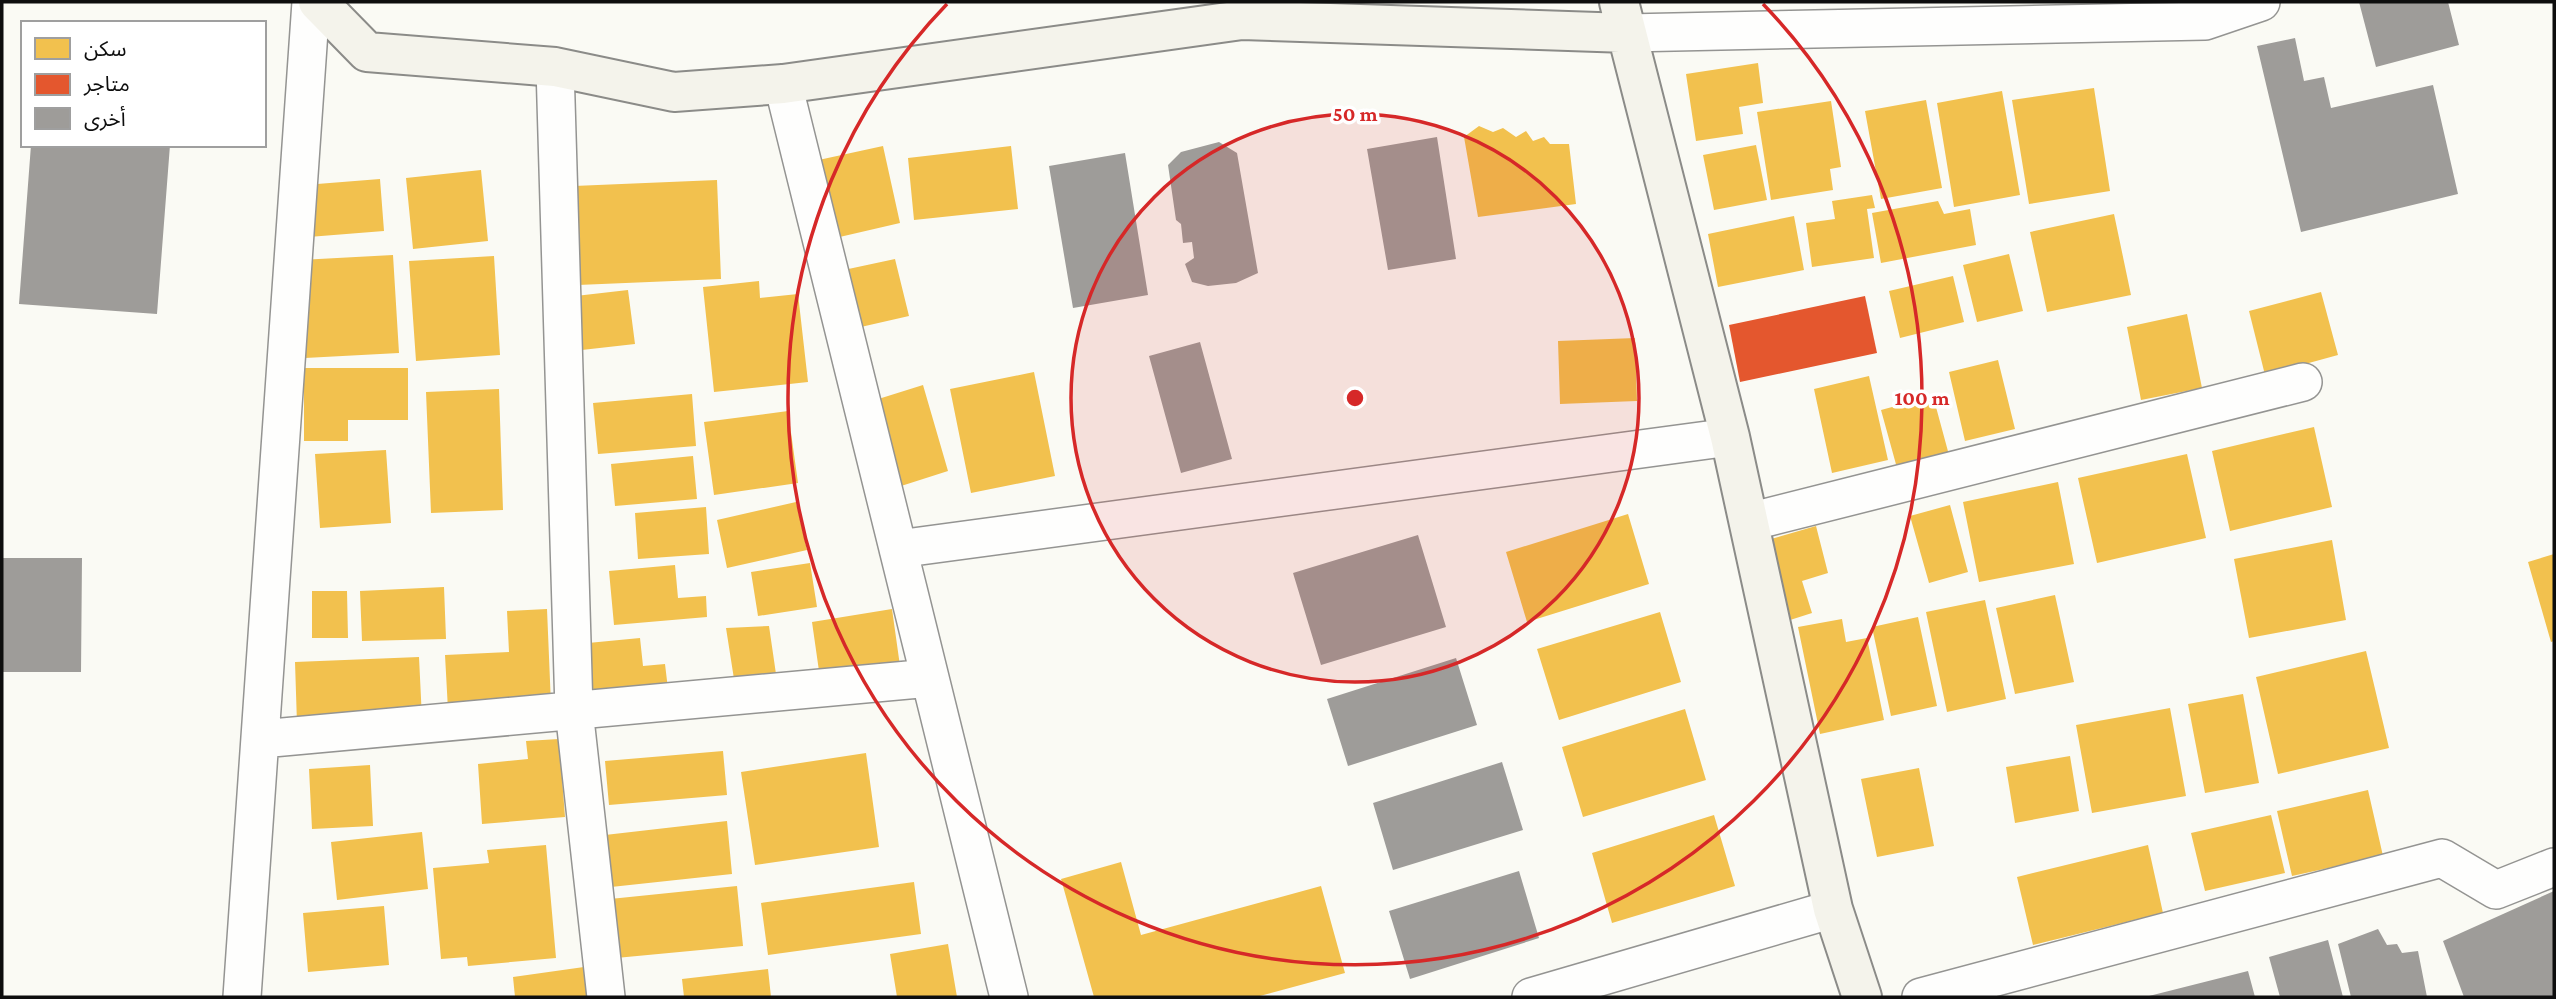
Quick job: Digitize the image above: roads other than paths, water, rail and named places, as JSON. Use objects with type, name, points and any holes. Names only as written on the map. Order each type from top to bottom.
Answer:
[{"type":"street","points":[[242,997],[311,2]]},
{"type":"street","points":[[318,2],[367,52],[555,67],[674,92],[783,84],[1242,20],[2201,11],[2261,2]]},
{"type":"street","points":[[1623,18],[1730,437],[1833,909],[1862,997]]},
{"type":"street","points":[[555,67],[574,710],[606,997]]},
{"type":"street","points":[[783,84],[1009,997]]},
{"type":"street","points":[[1749,522],[2303,382]]},
{"type":"street","points":[[898,549],[1730,437]]},
{"type":"street","points":[[261,739],[930,678]]},
{"type":"street","points":[[1921,997],[2442,858],[2496,890],[2554,867]]},
{"type":"street","points":[[1531,997],[1833,909]]}]
